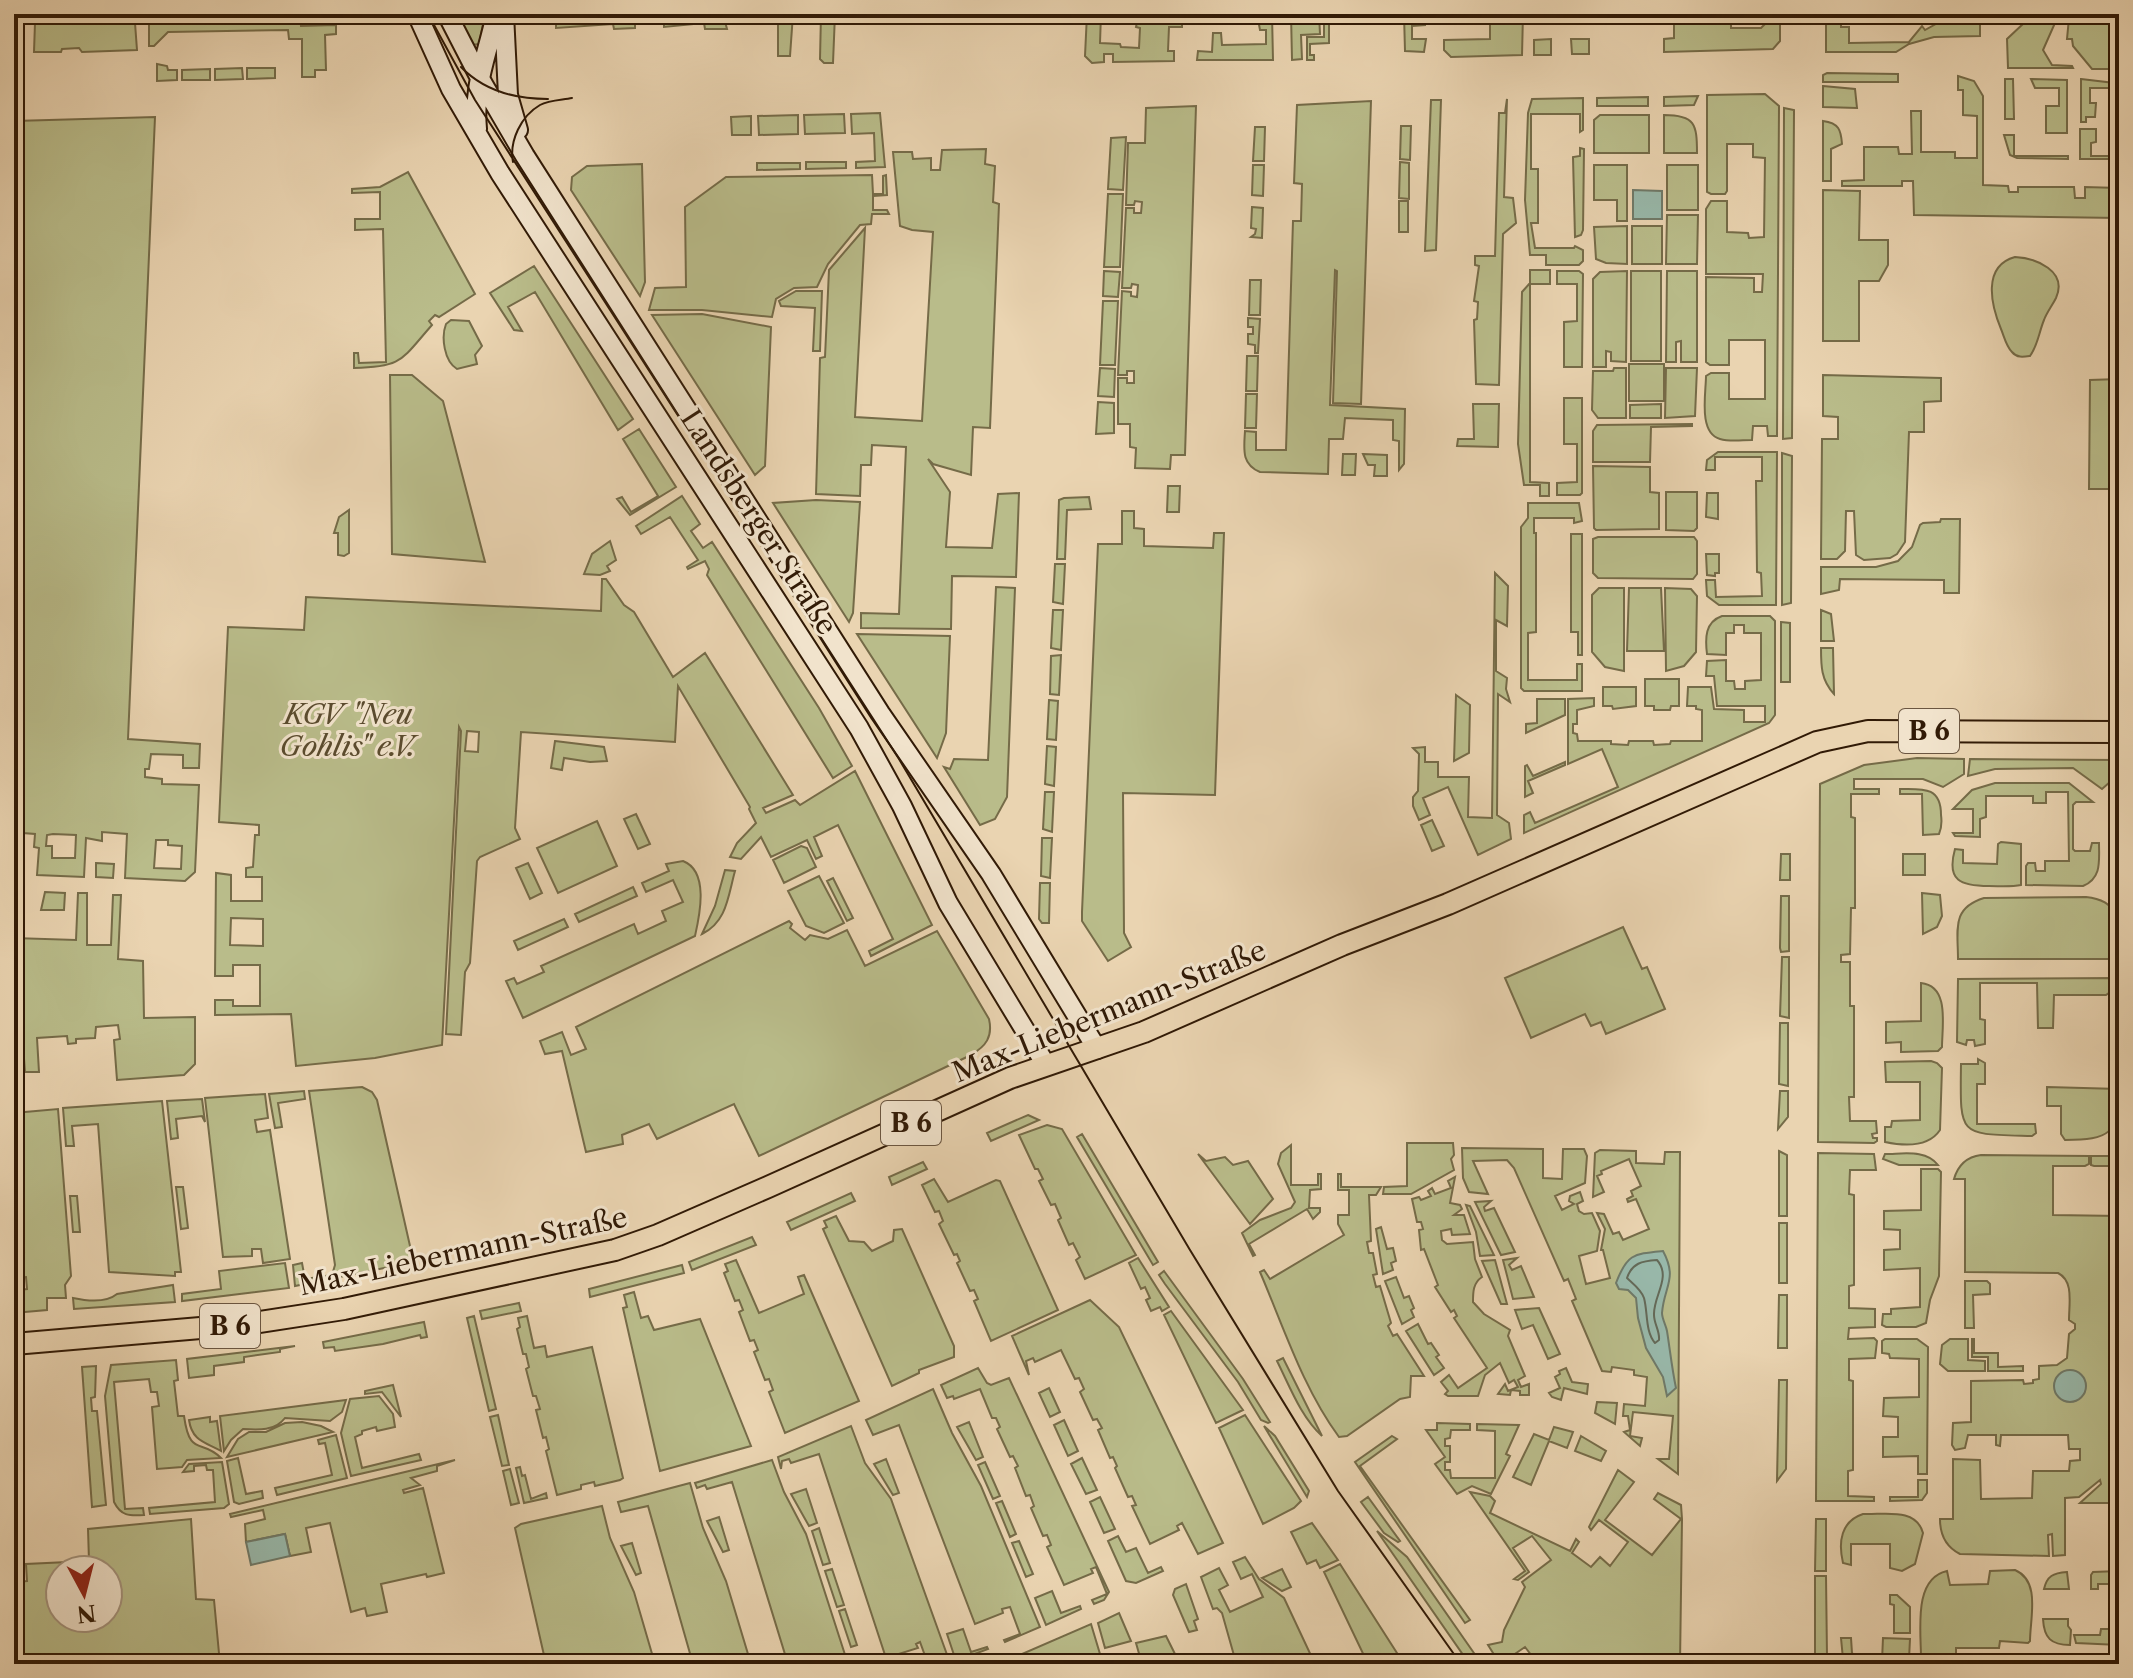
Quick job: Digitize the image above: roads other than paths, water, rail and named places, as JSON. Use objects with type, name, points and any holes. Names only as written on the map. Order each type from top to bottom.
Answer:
[{"type":"main road","name":"Landsberger Straße","points":[[417,14],[451,89],[477,136],[577,296],[859,728],[902,806],[948,903],[1046,1065]]},
{"type":"main road","name":"Landsberger Straße","points":[[447,14],[532,167],[880,713],[991,874],[1097,1049]]},
{"type":"main road","points":[[477,136],[475,100],[496,14]]},
{"type":"main road","points":[[504,14],[508,95],[532,167]]},
{"type":"main road","name":"Max-Liebermann-Straße","points":[[14,1344],[275,1320],[357,1307],[615,1250],[658,1235],[1010,1078],[1144,1032],[1342,945],[1448,904],[1817,742],[1868,731],[2119,732]]},
{"type":"water","points":[[1633,190],[1662,191],[1662,219],[1633,219]]},
{"type":"water","points":[[1663,1251],[1670,1276],[1662,1315],[1676,1388],[1667,1396],[1663,1377],[1646,1348],[1636,1298],[1628,1290],[1619,1289],[1616,1283],[1632,1257]]},
{"type":"water","points":[[2070,1370],[2081,1375],[2086,1386],[2081,1397],[2070,1402],[2059,1397],[2054,1386],[2059,1375]]},
{"type":"water","points":[[285,1534],[290,1556],[251,1565],[246,1542]]},
{"type":"tram line","points":[[428,14],[475,100],[899,759],[1190,1250],[1338,1491],[1461,1664]]},
{"type":"tram line","points":[[461,67],[490,88],[524,97],[548,99]]},
{"type":"tram line","points":[[513,162],[515,138],[527,116],[544,103],[572,98]]},
{"type":"park label","name":"KGV \"Neu Gohlis\" e.V.","points":[[348,730]]}]
